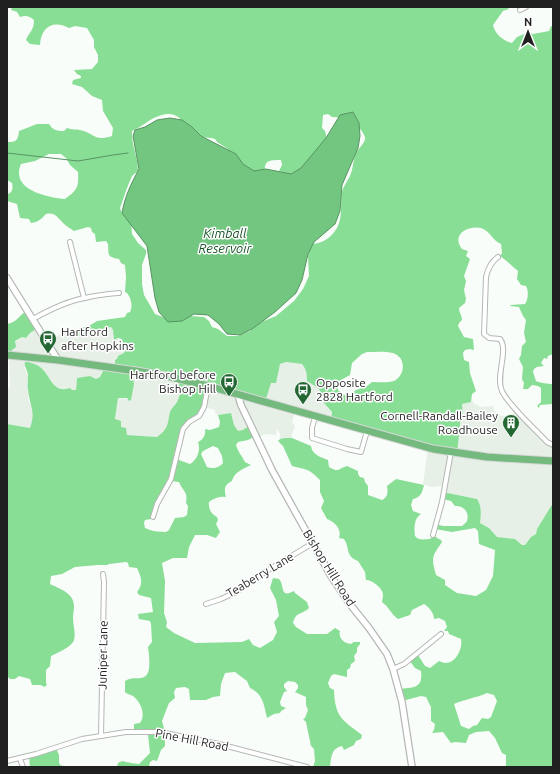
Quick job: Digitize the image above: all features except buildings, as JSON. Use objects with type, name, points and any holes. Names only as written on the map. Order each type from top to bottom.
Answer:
[{"type":"highway","points":[[7,355],[58,360],[152,374],[208,386],[367,432],[433,449],[487,457],[553,461]]},
{"type":"street","points":[[520,10],[526,7]]},
{"type":"street","points":[[70,242],[84,298]]},
{"type":"street","points":[[498,257],[492,262],[486,277],[484,332],[486,337],[502,340],[503,352],[500,369],[500,384],[502,392],[547,442],[553,445]]},
{"type":"street","points":[[7,278],[58,360]]},
{"type":"street","points":[[33,319],[46,312],[84,298],[119,293]]},
{"type":"street","points":[[153,517],[157,504],[171,479],[183,429],[189,422],[199,416],[204,407],[208,386]]},
{"type":"street","name":"Bishop Hill Road","points":[[238,395],[241,405],[268,461],[331,576],[349,603],[378,639],[387,654],[393,669],[402,702],[412,767]]},
{"type":"street","points":[[315,417],[312,428],[312,438],[347,449],[361,452],[367,432]]},
{"type":"street","points":[[433,535],[442,502],[451,452]]},
{"type":"street","name":"Teaberry Lane","points":[[206,604],[238,591],[265,572],[313,543]]},
{"type":"street","name":"Juniper Lane","points":[[101,736],[104,636],[103,574]]},
{"type":"street","points":[[393,669],[404,664],[441,634]]},
{"type":"street","name":"Pine Hill Road","points":[[7,761],[20,759],[82,739],[126,732],[160,732],[218,744],[307,767]]},
{"type":"street","points":[[20,759],[23,767]]},
{"type":"shaded area","points":[[12,7],[507,7],[509,9],[503,11],[493,25],[498,34],[509,42],[512,43],[517,37],[529,32],[533,34],[549,31],[551,26],[553,27],[553,354],[548,356],[547,359],[544,358],[541,363],[544,366],[537,367],[533,372],[536,381],[553,384],[553,404],[540,405],[539,408],[537,406],[541,402],[541,388],[532,385],[528,389],[523,389],[523,367],[519,359],[522,346],[526,342],[524,333],[526,320],[519,307],[510,306],[525,304],[528,290],[526,286],[521,285],[517,279],[518,271],[500,256],[502,253],[501,244],[484,229],[476,227],[462,232],[458,239],[462,249],[468,251],[466,256],[470,259],[464,276],[466,281],[464,290],[466,299],[465,303],[459,308],[462,320],[458,326],[464,337],[473,339],[474,350],[465,350],[463,353],[464,360],[469,362],[470,373],[476,391],[472,394],[471,402],[462,404],[463,414],[461,414],[457,454],[331,421],[332,412],[324,403],[324,397],[318,388],[307,381],[305,368],[302,364],[286,362],[280,364],[276,383],[271,383],[265,402],[210,387],[200,415],[183,428],[176,459],[190,464],[195,460],[198,454],[198,442],[204,437],[205,429],[210,430],[219,427],[220,422],[218,415],[231,413],[234,425],[238,431],[243,430],[250,425],[256,436],[248,440],[238,442],[236,445],[245,462],[251,465],[237,473],[232,481],[226,486],[226,497],[213,499],[209,502],[210,511],[217,517],[218,520],[216,524],[220,532],[216,538],[207,535],[195,535],[189,547],[187,558],[173,558],[162,563],[165,581],[164,613],[167,622],[166,627],[174,633],[195,643],[242,642],[249,639],[253,645],[260,648],[273,640],[277,632],[274,622],[279,616],[276,600],[270,588],[273,578],[279,579],[284,592],[289,593],[294,591],[307,602],[309,608],[294,619],[293,623],[296,627],[307,634],[327,634],[335,628],[340,631],[342,640],[346,643],[351,644],[354,642],[360,642],[354,656],[355,661],[347,670],[347,677],[334,674],[331,676],[328,683],[330,688],[334,690],[336,706],[341,717],[362,735],[361,739],[356,741],[354,745],[344,750],[342,746],[338,747],[334,751],[332,754],[330,767],[313,767],[315,761],[314,749],[311,746],[306,722],[303,719],[305,718],[308,710],[306,705],[306,697],[295,692],[298,685],[295,682],[288,681],[284,684],[287,691],[284,692],[280,702],[281,706],[286,708],[280,713],[274,714],[267,718],[264,704],[258,693],[250,688],[247,681],[235,672],[225,673],[221,684],[220,696],[206,700],[190,700],[189,689],[185,687],[176,688],[174,692],[175,698],[169,703],[162,721],[165,732],[165,746],[161,750],[157,761],[153,760],[150,762],[149,767],[117,767],[118,763],[122,761],[139,764],[150,753],[148,734],[134,734],[134,724],[140,723],[143,713],[136,699],[125,692],[125,681],[147,675],[149,668],[148,647],[152,642],[151,624],[150,621],[139,619],[138,614],[153,612],[151,598],[139,595],[137,592],[141,586],[141,577],[137,568],[129,567],[128,563],[126,562],[75,567],[62,574],[51,576],[50,584],[66,592],[72,598],[74,606],[73,618],[75,635],[73,643],[51,656],[50,666],[46,670],[47,685],[44,687],[41,685],[32,685],[30,679],[19,676],[15,679],[10,679],[7,676],[7,424],[30,428],[32,422],[33,413],[25,362],[33,363],[44,370],[55,386],[64,389],[70,388],[72,390],[76,390],[77,378],[90,376],[96,379],[100,377],[105,367],[115,368],[115,360],[118,356],[124,353],[125,349],[122,339],[118,338],[114,340],[113,330],[111,327],[78,336],[79,334],[77,330],[89,326],[97,321],[125,317],[131,310],[130,297],[125,292],[125,265],[121,263],[119,259],[110,256],[106,241],[96,242],[95,234],[92,232],[91,228],[88,227],[74,231],[52,214],[46,214],[38,221],[31,223],[29,219],[20,218],[17,204],[7,201],[8,194],[12,191],[12,183],[7,180],[7,142],[13,142],[16,140],[19,131],[37,124],[49,124],[53,129],[57,130],[64,131],[67,128],[85,131],[97,138],[106,138],[112,136],[113,128],[103,111],[102,100],[92,96],[82,87],[72,84],[73,80],[81,78],[81,76],[74,70],[92,69],[98,62],[98,55],[94,47],[94,40],[87,28],[75,26],[69,28],[63,25],[53,25],[45,30],[40,45],[30,44],[26,40],[34,24],[34,20],[27,16],[20,17],[17,12],[11,10]],"holes":[[[172,114],[181,119],[197,135],[215,139],[228,149],[229,153],[259,176],[265,177],[267,162],[272,160],[281,160],[282,165],[279,171],[300,178],[327,153],[326,135],[322,128],[323,115],[328,114],[332,117],[349,118],[362,132],[365,139],[355,155],[350,176],[342,192],[339,224],[335,232],[329,237],[323,241],[312,244],[308,256],[309,276],[303,289],[294,301],[276,316],[259,323],[250,331],[238,336],[227,336],[218,329],[212,327],[209,321],[204,317],[191,316],[170,320],[155,314],[144,295],[142,284],[142,265],[146,250],[138,243],[132,234],[131,220],[125,213],[122,213],[120,208],[132,176],[138,171],[132,131],[155,117]],[[49,154],[61,154],[78,172],[78,182],[75,191],[65,199],[40,194],[25,186],[19,173],[21,164],[35,161]],[[367,352],[387,352],[397,355],[403,366],[401,375],[394,381],[372,382],[367,386],[356,390],[348,397],[338,390],[337,385],[341,380],[350,375],[352,363],[362,354]],[[135,371],[180,380],[178,388],[181,389],[178,400],[170,412],[166,429],[157,437],[127,435],[126,428],[121,427],[121,421],[115,419],[118,398],[127,398],[129,401],[131,400],[134,384],[133,378]],[[213,446],[218,448],[222,456],[223,463],[216,468],[207,467],[201,454],[203,451]],[[171,481],[179,482],[186,496],[186,503],[188,506],[187,515],[184,517],[175,518],[169,530],[166,532],[145,528],[145,520],[151,519]]]},
{"type":"shaded area","points":[[27,310],[38,328],[30,333],[26,338],[22,337],[15,341],[16,347],[12,350],[11,354],[7,349],[7,324],[15,320]]},
{"type":"shaded area","points":[[111,327],[113,330],[114,339],[122,339],[125,349],[124,353],[117,359],[115,368],[103,371],[100,377],[96,379],[77,378],[76,390],[65,390],[56,387],[44,371],[24,367],[28,376],[27,382],[29,402],[33,408],[33,420],[30,428],[7,424],[7,391],[10,387],[9,358],[7,357],[7,349],[11,353],[15,342],[22,337],[26,338],[30,333],[38,328],[48,341],[68,330],[72,332],[73,330],[77,330],[79,332],[78,336]]},
{"type":"shaded area","points":[[286,362],[302,364],[305,367],[307,370],[307,381],[318,388],[324,397],[324,403],[332,412],[331,421],[295,411],[292,422],[295,426],[292,438],[280,439],[280,434],[277,429],[276,435],[266,434],[258,437],[243,431],[238,431],[234,425],[231,413],[218,415],[215,413],[215,410],[204,407],[208,387],[275,383],[280,364]]},
{"type":"shaded area","points":[[135,371],[180,380],[180,393],[177,402],[170,412],[168,426],[164,432],[157,437],[127,435],[115,420],[118,398],[127,399],[129,401]]},
{"type":"shaded area","points":[[472,400],[474,404],[480,407],[494,406],[494,411],[498,412],[498,415],[510,417],[517,410],[539,436],[553,448],[553,503],[537,529],[536,534],[531,537],[525,545],[522,545],[515,539],[497,537],[489,528],[480,523],[481,514],[477,499],[443,492],[443,486],[431,487],[423,484],[428,448],[456,454],[461,414],[463,413],[462,404],[471,402]]},
{"type":"shaded area","points":[[292,438],[311,446],[315,454],[328,460],[329,467],[335,470],[347,466],[358,471],[360,477],[364,478],[368,486],[368,495],[382,500],[387,494],[387,486],[396,479],[424,485],[421,494],[413,499],[411,505],[413,511],[421,514],[416,521],[415,536],[418,539],[430,539],[434,535],[441,540],[442,542],[433,557],[436,575],[445,580],[445,585],[457,593],[476,596],[486,590],[493,576],[495,550],[479,544],[478,531],[475,528],[452,532],[435,529],[435,524],[443,526],[462,526],[466,523],[468,518],[467,512],[463,508],[455,506],[451,501],[443,499],[443,492],[477,499],[481,514],[480,523],[489,528],[497,537],[515,539],[522,545],[525,545],[531,537],[536,534],[537,529],[553,503],[553,767],[506,767],[506,755],[502,753],[495,738],[489,731],[476,732],[469,735],[466,743],[451,743],[443,732],[432,733],[435,724],[431,721],[431,707],[426,697],[421,696],[402,701],[399,689],[416,686],[421,681],[421,671],[415,668],[409,660],[418,655],[425,666],[430,668],[439,661],[445,663],[453,661],[460,651],[461,639],[449,634],[448,631],[444,631],[447,627],[445,621],[439,618],[434,619],[431,610],[424,604],[412,610],[410,615],[398,619],[382,602],[383,592],[374,583],[366,580],[365,572],[358,561],[349,554],[346,542],[344,539],[339,538],[339,529],[333,522],[327,519],[321,508],[324,501],[320,492],[320,480],[313,473],[307,470],[292,466],[283,446],[278,441],[280,439]],"holes":[[[487,693],[494,695],[497,701],[491,717],[488,719],[482,718],[477,725],[469,729],[461,726],[454,704]]]},
{"type":"shaded area","points":[[56,748],[59,755],[60,765],[66,767],[30,767],[29,756]]},
{"type":"water","name":"Kimball Reservoir","points":[[353,112],[359,123],[360,136],[358,148],[342,185],[340,211],[335,224],[314,242],[308,254],[302,280],[296,293],[275,312],[252,329],[240,335],[227,334],[219,324],[208,315],[194,314],[182,321],[168,322],[159,312],[155,298],[147,246],[122,213],[129,190],[139,169],[133,136],[135,130],[145,127],[157,120],[170,118],[182,120],[201,136],[236,154],[243,164],[254,171],[266,169],[291,174],[301,168],[326,138],[340,115]]},
{"type":"waterway","points":[[7,153],[78,161],[128,153]]},
{"type":"place","name":"Hartford after Hopkins","points":[[48,354]]},
{"type":"place","name":"Hartford before Bishop Hill","points":[[229,397]]},
{"type":"place","name":"Opposite 2828 Hartford","points":[[303,405]]},
{"type":"place","name":"Cornell-Randall-Bailey Roadhouse","points":[[511,438]]}]
